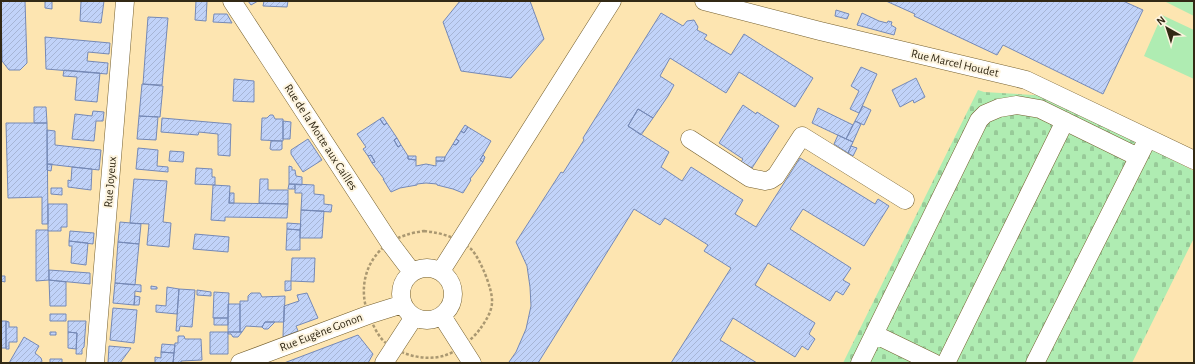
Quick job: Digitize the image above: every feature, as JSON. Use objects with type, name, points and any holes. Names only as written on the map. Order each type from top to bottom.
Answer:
[{"type":"street","name":"Rue Joyeux","points":[[95,363],[125,1]]},
{"type":"street","name":"Rue de la Motte aux Cailles","points":[[232,1],[390,243],[412,272]]},
{"type":"street","points":[[441,271],[612,1]]},
{"type":"street","name":"Rue Marcel Houdet","points":[[704,1],[820,31],[1026,80],[1194,160]]},
{"type":"street","points":[[860,363],[980,120],[985,114],[999,108],[1017,105],[1040,109],[1138,157]]},
{"type":"street","points":[[946,363],[1065,121]]},
{"type":"street","points":[[690,139],[750,178],[764,181],[770,180],[776,176],[802,136],[904,200]]},
{"type":"street","points":[[1035,363],[1148,137]]},
{"type":"street","points":[[426,267],[441,271],[448,277],[452,284],[454,293],[453,302],[449,310],[442,316],[436,319],[428,320],[409,310],[401,295],[402,286],[412,272],[426,267]]},
{"type":"street","points":[[384,363],[393,348],[409,310]]},
{"type":"street","name":"Rue Eugène Gonon","points":[[240,363],[368,315],[409,310]]},
{"type":"street","points":[[442,316],[472,363]]},
{"type":"street","points":[[874,334],[934,363]]},
{"type":"path","points":[[424,231],[440,232],[460,241],[472,250],[481,264],[487,280],[492,302],[487,320],[475,336],[444,356],[425,358],[401,353],[385,343],[377,333],[368,315],[364,301],[364,284],[368,268],[376,254],[390,243],[406,235],[424,231]]},
{"type":"green space","points":[[1164,1],[1194,1],[1194,16]]},
{"type":"green space","points":[[1162,15],[1194,30],[1194,79],[1144,56]]},
{"type":"green space","points":[[978,90],[984,92],[1051,96],[1194,171],[1194,238],[1132,363],[843,363]]},
{"type":"building","points":[[1,1],[25,1],[27,63],[20,70],[9,70],[2,61]]},
{"type":"building","points":[[45,1],[52,1],[52,9],[45,8]]},
{"type":"building","points":[[81,1],[104,1],[101,23],[80,21]]},
{"type":"building","points":[[196,1],[207,1],[206,21],[195,20]]},
{"type":"building","points":[[248,1],[258,1],[251,5]]},
{"type":"building","points":[[264,1],[288,1],[287,7],[263,6]]},
{"type":"building","points":[[460,1],[530,1],[544,39],[511,78],[461,71],[443,22]]},
{"type":"building","points":[[886,1],[1123,1],[1143,10],[1103,94],[1003,45],[997,55],[914,16],[915,14]]},
{"type":"building","points":[[836,10],[849,14],[847,19],[835,16]]},
{"type":"building","points":[[661,13],[683,26],[687,21],[694,20],[698,27],[697,30],[707,35],[704,39],[731,55],[744,34],[813,78],[795,107],[739,72],[726,93],[670,58],[660,76],[674,85],[668,96],[653,118],[638,109],[628,126],[669,152],[661,167],[682,181],[691,167],[743,200],[735,214],[756,227],[800,158],[875,204],[878,199],[889,206],[864,246],[803,209],[790,229],[851,268],[843,280],[850,284],[843,295],[836,291],[830,301],[768,263],[755,285],[815,323],[809,334],[815,339],[808,350],[802,346],[795,357],[733,318],[720,340],[757,363],[671,363],[731,268],[704,251],[708,245],[665,218],[660,225],[634,209],[538,363],[511,363],[509,362],[516,352],[526,329],[531,306],[527,266],[516,242],[561,172],[563,173],[584,140],[583,138]]},
{"type":"building","points":[[862,13],[879,21],[887,23],[888,21],[892,22],[891,25],[896,28],[894,35],[857,25]]},
{"type":"building","points":[[214,14],[227,14],[232,23],[213,22]]},
{"type":"building","points":[[148,17],[168,18],[162,85],[143,84]]},
{"type":"building","points":[[45,37],[110,43],[109,54],[88,52],[87,61],[108,63],[107,74],[46,69]]},
{"type":"building","points":[[861,67],[877,74],[859,113],[850,109],[859,91],[851,86]]},
{"type":"building","points":[[64,70],[100,73],[97,102],[75,100],[77,77],[63,76]]},
{"type":"building","points":[[916,78],[925,97],[914,103],[913,100],[900,107],[892,90]]},
{"type":"building","points":[[234,79],[254,81],[254,102],[233,101]]},
{"type":"building","points":[[142,84],[163,86],[160,117],[139,116]]},
{"type":"building","points":[[743,105],[756,114],[757,112],[779,126],[752,168],[741,162],[743,159],[719,143]]},
{"type":"building","points":[[863,106],[871,110],[864,125],[855,121]]},
{"type":"building","points":[[34,107],[46,107],[47,123],[34,123]]},
{"type":"building","points":[[818,108],[853,125],[846,139],[812,123]]},
{"type":"building","points":[[638,109],[653,118],[641,135],[628,126]]},
{"type":"building","points":[[93,111],[104,112],[103,121],[96,121],[94,141],[72,139],[75,114],[92,116]]},
{"type":"building","points":[[270,115],[273,115],[275,119],[283,119],[283,141],[261,140],[262,118],[267,118]]},
{"type":"building","points":[[139,116],[158,117],[156,140],[137,139]]},
{"type":"building","points":[[383,117],[387,123],[384,125],[380,119]]},
{"type":"building","points":[[162,118],[231,124],[230,156],[218,155],[218,134],[199,132],[198,135],[161,132]]},
{"type":"building","points":[[380,119],[384,125],[387,123],[397,138],[394,140],[398,147],[401,145],[408,156],[408,159],[416,160],[416,166],[426,164],[436,166],[436,161],[444,161],[453,144],[456,145],[459,141],[456,139],[461,131],[464,133],[468,127],[491,141],[480,160],[483,162],[470,179],[471,180],[463,193],[437,184],[426,183],[400,188],[391,192],[384,179],[372,163],[375,162],[371,155],[368,156],[363,149],[366,147],[357,134]]},
{"type":"building","points":[[283,121],[291,122],[290,139],[283,139]]},
{"type":"building","points":[[855,121],[861,124],[853,142],[846,139]]},
{"type":"building","points":[[6,123],[47,123],[48,224],[42,224],[42,197],[8,198]]},
{"type":"building","points":[[465,125],[468,127],[464,133],[461,131]]},
{"type":"building","points":[[47,130],[55,131],[55,145],[101,150],[99,170],[47,164]]},
{"type":"building","points":[[838,135],[853,142],[848,153],[834,144]]},
{"type":"building","points":[[397,138],[401,145],[398,147],[394,140]]},
{"type":"building","points":[[308,139],[322,160],[303,172],[291,154],[291,150]]},
{"type":"building","points":[[456,139],[459,141],[456,145],[453,144]]},
{"type":"building","points":[[271,141],[282,141],[282,149],[270,149]]},
{"type":"building","points":[[851,146],[857,148],[853,156],[848,153]]},
{"type":"building","points":[[138,148],[158,150],[157,166],[168,167],[168,172],[136,169]]},
{"type":"building","points":[[170,151],[184,152],[183,162],[169,161]]},
{"type":"building","points":[[371,155],[375,162],[372,163],[368,156]]},
{"type":"building","points":[[483,155],[485,157],[483,162],[480,160]]},
{"type":"building","points":[[408,156],[416,156],[416,160],[408,159]]},
{"type":"building","points":[[436,157],[445,157],[444,161],[436,161]]},
{"type":"building","points":[[47,164],[52,164],[51,171],[47,170]]},
{"type":"building","points":[[289,166],[292,167],[292,170],[295,170],[296,176],[302,177],[302,185],[289,184]]},
{"type":"building","points":[[72,167],[92,169],[91,190],[68,187],[68,180],[71,181]]},
{"type":"building","points":[[196,168],[212,169],[212,177],[215,177],[215,185],[195,184]]},
{"type":"building","points":[[134,179],[167,181],[163,222],[171,223],[169,247],[147,245],[149,224],[130,223]]},
{"type":"building","points":[[260,179],[268,179],[268,190],[288,190],[288,204],[259,203]]},
{"type":"building","points":[[289,184],[295,184],[295,189],[288,189]]},
{"type":"building","points":[[295,184],[314,185],[314,194],[324,195],[324,204],[332,205],[331,212],[301,210],[302,193],[295,193]]},
{"type":"building","points":[[213,185],[230,186],[229,203],[288,204],[287,218],[225,217],[225,221],[211,220]]},
{"type":"building","points":[[51,188],[62,188],[62,195],[51,194]]},
{"type":"building","points":[[230,193],[234,193],[234,203],[229,203]]},
{"type":"building","points":[[48,204],[67,204],[67,227],[61,227],[61,231],[48,231]]},
{"type":"building","points":[[301,210],[324,211],[322,238],[300,238]]},
{"type":"building","points":[[120,222],[141,224],[139,244],[118,242]]},
{"type":"building","points":[[287,223],[301,224],[300,230],[287,229]]},
{"type":"building","points":[[287,229],[300,230],[300,250],[286,250]]},
{"type":"building","points":[[36,230],[48,230],[49,280],[36,281]]},
{"type":"building","points":[[70,231],[94,233],[93,244],[69,241]]},
{"type":"building","points":[[195,234],[229,237],[228,252],[193,249]]},
{"type":"building","points":[[69,241],[88,243],[86,265],[71,263],[72,246],[69,246]]},
{"type":"building","points":[[118,242],[139,244],[135,285],[115,283]]},
{"type":"building","points":[[292,258],[315,258],[314,282],[291,281]]},
{"type":"building","points":[[49,270],[90,273],[90,284],[49,280]]},
{"type":"building","points":[[1,276],[5,276],[5,282],[1,281]]},
{"type":"building","points":[[49,280],[66,282],[66,306],[50,306]]},
{"type":"building","points":[[285,281],[291,281],[291,290],[285,291]]},
{"type":"building","points":[[115,283],[141,285],[141,292],[135,291],[134,305],[113,303]]},
{"type":"building","points":[[151,286],[157,287],[157,289],[151,289]]},
{"type":"building","points":[[167,287],[179,289],[177,314],[156,312],[156,305],[166,306]]},
{"type":"building","points":[[179,289],[195,290],[192,327],[180,326],[179,331],[176,331]]},
{"type":"building","points":[[197,290],[211,292],[211,296],[197,295]]},
{"type":"building","points":[[214,292],[229,293],[228,318],[213,318]]},
{"type":"building","points":[[251,293],[260,293],[262,297],[285,296],[284,322],[265,322],[262,327],[246,326],[242,332],[240,332],[240,301],[248,301],[248,296]]},
{"type":"building","points":[[307,293],[318,318],[296,326],[298,331],[283,337],[284,306],[299,301],[297,295]]},
{"type":"building","points":[[135,296],[140,297],[139,305],[134,305]]},
{"type":"building","points":[[228,304],[240,304],[240,332],[228,332]]},
{"type":"building","points":[[113,308],[137,310],[134,343],[110,340]]},
{"type":"building","points":[[50,314],[66,314],[66,321],[50,321]]},
{"type":"building","points":[[214,318],[228,318],[228,325],[214,325]]},
{"type":"building","points":[[1,321],[6,321],[6,348],[1,348]]},
{"type":"building","points":[[6,321],[9,322],[9,327],[17,327],[17,342],[9,342],[9,349],[6,349]]},
{"type":"building","points":[[68,321],[86,321],[82,354],[76,354],[77,333],[68,332]]},
{"type":"building","points":[[265,322],[275,322],[268,329],[264,329],[262,327]]},
{"type":"building","points":[[50,332],[56,332],[56,335],[50,335]]},
{"type":"building","points":[[68,332],[77,333],[76,349],[68,348]]},
{"type":"building","points":[[210,332],[228,332],[228,354],[210,354]]},
{"type":"building","points":[[228,332],[242,332],[238,337],[233,337],[231,334],[228,334]]},
{"type":"building","points":[[358,335],[373,354],[368,363],[284,363]]},
{"type":"building","points":[[178,336],[184,336],[185,339],[201,339],[202,360],[173,363],[175,343],[178,343]]},
{"type":"building","points":[[24,337],[39,346],[35,353],[41,358],[41,363],[9,363]]},
{"type":"building","points":[[162,344],[175,345],[174,353],[161,352]]},
{"type":"building","points":[[109,346],[131,348],[120,363],[108,363]]},
{"type":"building","points":[[161,352],[174,353],[173,363],[155,363],[155,357],[161,358]]},
{"type":"building","points":[[50,359],[62,359],[62,363],[50,363]]}]
